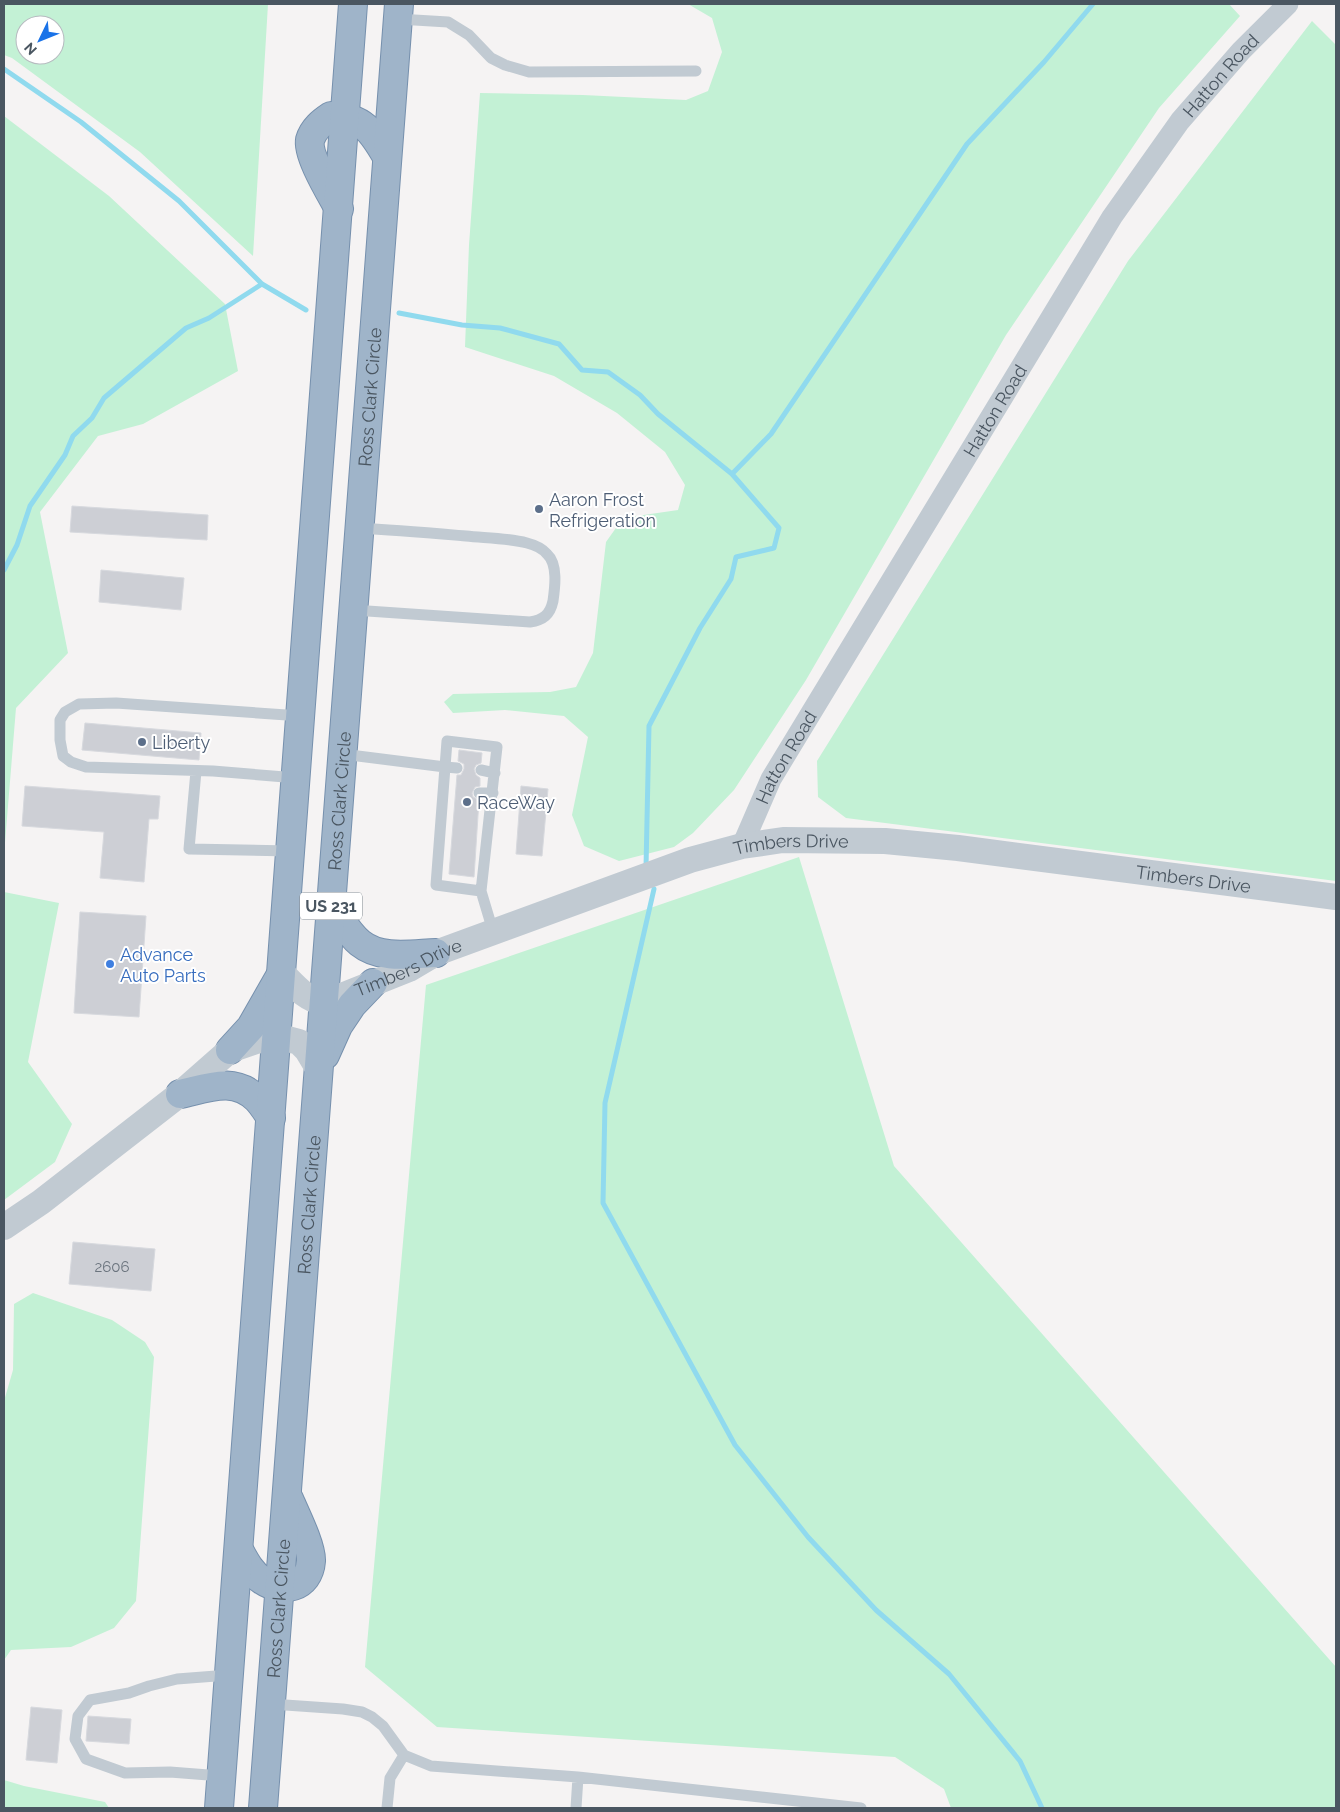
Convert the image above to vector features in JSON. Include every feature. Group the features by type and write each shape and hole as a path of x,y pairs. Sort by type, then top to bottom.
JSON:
{"highway":[{"name":"US 231","path":"219,1808 353,4"},
{"name":"Ross Clark Circle","path":"263,1808 398,11"},
{"path":"345,116 362,123 374,136 387,157"},
{"path":"331,906 352,935 361,944 376,952 392,955 436,953"},
{"path":"230,1050 251,1027 282,973"},
{"path":"319,1070 338,1026 352,1005 373,984"},
{"path":"180,1094 225,1084 242,1088 257,1099 271,1118"},
{"path":"239,1550 248,1566 262,1580 280,1588"},
{"path":"227,1702 271,1704"}],"street":[{"name":"Hatton Road","path":"742,846 771,779 1112,217 1180,121 1241,51 1288,4"},
{"name":"Timbers Drive","path":"324,1002 409,969 436,953 690,860 742,846 783,840 885,841 958,848 1336,897"},
{"path":"282,973 301,993 313,1001 324,1002"},
{"path":"4,1227 40,1202 180,1094 230,1050 277,1036 299,1042 307,1050 319,1070"}],"lane":[{"path":"398,11 448,22 468,35 491,58 505,65 530,72 696,71"},
{"path":"353,610 530,622 545,618 551,608 554,594 554,567 552,559 539,547 526,543 359,528"},
{"path":"296,778 196,771 86,767 71,762 63,756 60,740 60,720 65,712 79,704 116,703 301,716"},
{"path":"482,891 436,885 444,854 446,834 442,811 448,741 497,747 493,793 484,813 480,860 482,891 493,931"},
{"path":"342,754 457,768"},
{"path":"481,770 495,773"},
{"path":"196,771 189,849 291,851"},
{"path":"444,790 456,790"},
{"path":"479,793 493,793"},
{"path":"442,811 454,812"},
{"path":"221,1776 170,1772 126,1773 86,1759 76,1739 78,1716 90,1700 129,1693 177,1679 229,1675"},
{"path":"271,1704 362,1712 383,1726 404,1755 431,1766 578,1777 861,1808"},
{"path":"388,1808 390,1778 404,1755"},
{"path":"576,1808 578,1777"}],"green space":[{"path":"4,4 268,4 253,256 140,152 22,65 65,65 65,15 15,15 15,60 4,55"},
{"path":"688,4 1229,4 1240,16 1159,108 1006,335 806,680 734,790 693,833 674,847 619,861 584,846 572,815 588,737 564,716 505,710 453,713 444,702 453,694 550,692 576,687 593,653 606,542 623,518 678,510 685,485 665,452 617,413 554,376 465,347 469,245 480,93 686,100 708,91 722,52 712,18"},
{"path":"1312,21 1336,45 1336,881 846,818 818,797 817,761 1128,261"},
{"path":"4,116 109,196 225,304 238,371 143,424 98,436 40,512 68,653 16,708 4,855"},
{"path":"799,857 894,1166 1336,1667 1336,1808 951,1808 944,1789 895,1757 437,1727 365,1667 426,985"},
{"path":"4,892 59,903 28,1062 72,1124 55,1162 4,1200"},
{"path":"33,1293 112,1320 145,1342 154,1357 136,1601 114,1628 71,1647 11,1650 4,1660 4,1401 13,1370 14,1304"},
{"path":"4,1780 24,1786 105,1802 109,1808 4,1808"}],"building":[{"path":"72,506 208,515 207,540 70,532"},
{"path":"101,570 184,578 181,610 99,602"},
{"name":"Liberty","path":"85,723 201,733 199,760 82,750"},
{"name":"RaceWay","path":"459,750 482,753 481,763 476,765 474,769 476,775 480,778 480,786 475,787 472,793 473,797 479,800 474,877 449,874 457,775 461,775 464,769 464,764 458,761"},
{"path":"25,786 160,796 158,819 149,819 144,882 100,878 104,832 22,826"},
{"path":"521,786 548,789 542,856 516,854"},
{"name":"Advance Auto Parts","path":"80,912 146,916 139,1017 74,1013"},
{"path":"73,1242 155,1249 151,1291 69,1284"},
{"path":"31,1707 62,1710 57,1763 26,1760"},
{"path":"88,1716 131,1719 129,1744 86,1741"}],"waterway":[{"path":"732,474 771,434 967,144 1044,62 1093,4"},
{"path":"4,69 81,122 179,201 262,284 306,310"},
{"path":"4,570 17,545 30,506 65,455 73,436 92,418 104,398 186,328 209,318 262,284"},
{"path":"399,313 462,325 500,328 559,344 582,370 608,372 640,395 658,414 732,474 779,528 774,548 736,557 731,579 700,628 649,726 646,868"},
{"path":"654,889 605,1103 603,1203 735,1445 808,1537 876,1610 949,1674 1020,1761 1042,1808"}],"place":[{"name":"Aaron Frost Refrigeration","path":"539,509"},
{"name":"Liberty","path":"142,742"},
{"name":"RaceWay","path":"467,802"},
{"name":"Advance Auto Parts","path":"110,964"}]}
